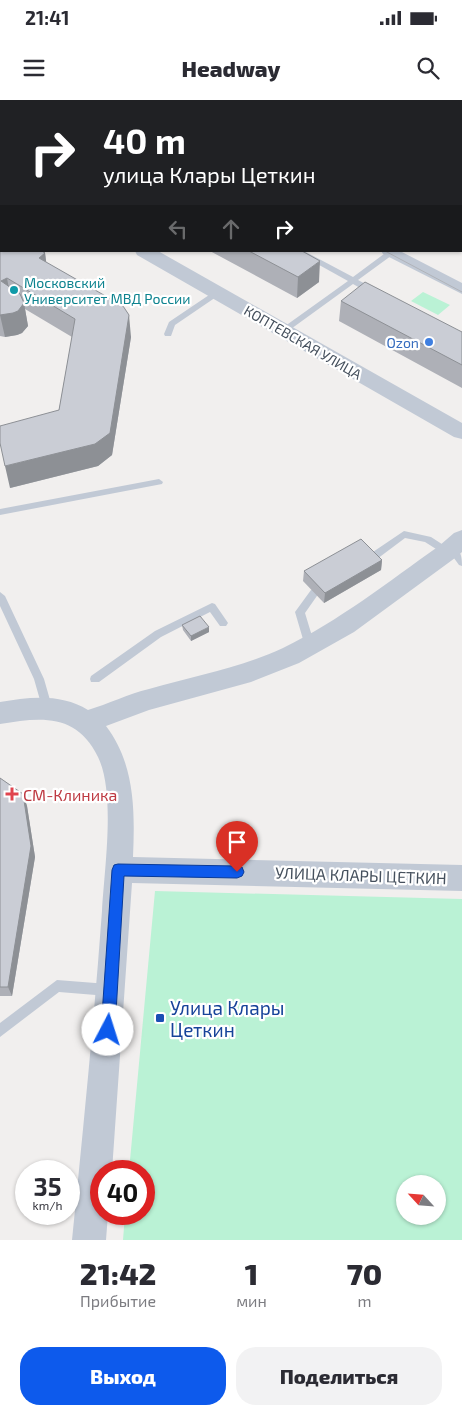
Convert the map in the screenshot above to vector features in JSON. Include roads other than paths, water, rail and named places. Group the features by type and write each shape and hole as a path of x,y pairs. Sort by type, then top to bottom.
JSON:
{"street":[{"name":"КОПТЕВСКАЯ УЛИЦА","path":"146,252 462,432"},
{"path":"389,252 462,289"},
{"path":"85,722 102,718 122,708 148,700 256,672 310,646 456,550"},
{"path":"0,713 31,707 47,707 65,711 85,722 97,734 109,751 118,780 120,815 111,990 89,1240"},
{"name":"УЛИЦА КЛАРЫ ЦЕТКИН","path":"118,870 462,878"}],"lane":[{"path":"300,252 378,294"},
{"path":"284,331 389,252"},
{"path":"168,334 172,324 218,293"},
{"path":"0,512 159,482"},
{"path":"370,559 404,534 428,539 456,550"},
{"path":"310,646 300,612 314,593"},
{"path":"0,596 39,679 47,707"},
{"path":"95,679 158,634 212,608 223,623"},
{"path":"0,1031 57,986 111,990"}],"tram line":[{"path":"387,252 462,292"}],"place":[{"name":"Московский Университет МВД России","path":"14,290"},
{"name":"Ozon","path":"429,342"},
{"name":"СМ-Клиника","path":"12,794"},
{"name":"Улица Клары Цеткин","path":"160,1018"}]}
